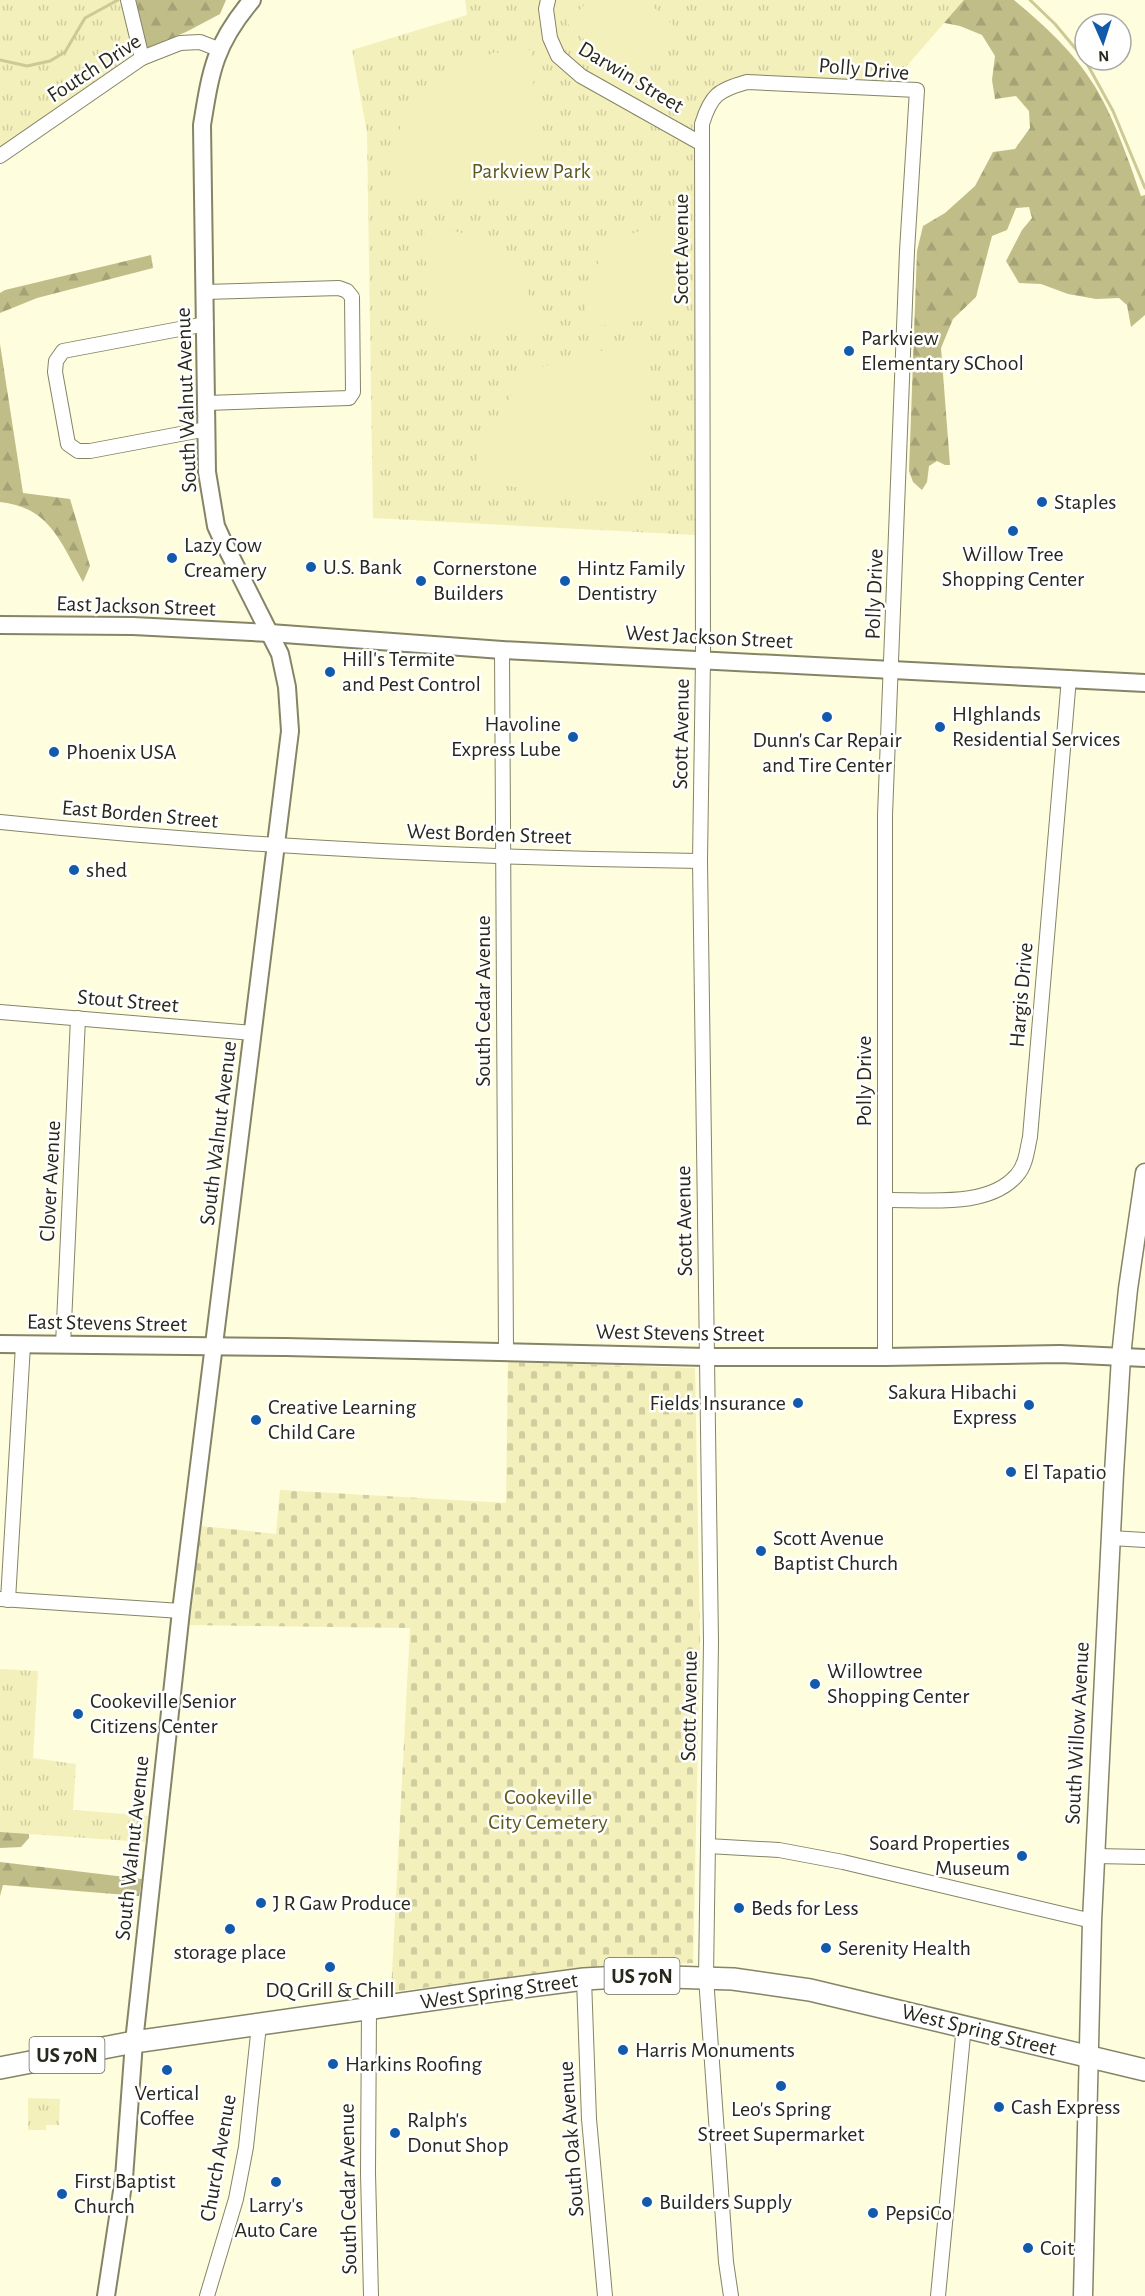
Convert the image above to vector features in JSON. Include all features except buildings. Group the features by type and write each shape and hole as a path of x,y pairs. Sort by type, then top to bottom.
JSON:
{"main road":[{"name":"South Willow Avenue","path":"1083,2296 1092,1921 1111,1538 1121,1357 1128,1289 1145,1173"},
{"name":"West Spring Street","path":"134,2042 584,1979 638,1976 706,1977 763,1982 810,1990 1145,2070"},
{"name":"US 70N","path":"0,2068 134,2042"}],"street":[{"path":"128,0 142,58"},
{"name":"South Walnut Avenue","path":"106,2296 124,2178 134,2042 181,1611 287,770 290,709 280,654 225,549 216,526 207,472 202,124 209,82 218,49 234,21 252,0"},
{"name":"Darwin Street","path":"548,0 546,9 550,38 558,56 581,76 702,144"},
{"name":"Foutch Drive","path":"0,156 142,58 180,43 200,42 218,49"},
{"name":"Polly Drive","path":"702,144 702,124 708,105 724,88 747,82 917,90 907,251 885,815 885,1358"},
{"name":"Scott Avenue","path":"702,144 703,659 700,861 711,1631 706,1977 730,2296"},
{"path":"205,292 339,288 348,291 352,297 353,392 349,398 207,403"},
{"path":"206,324 63,351 56,361 55,372 68,444 78,451 90,451 207,429"},
{"name":"East Jackson Street","path":"0,625 113,626 270,633"},
{"name":"West Jackson Street","path":"270,633 502,650 1145,683"},
{"name":"South Cedar Avenue","path":"502,650 506,1352"},
{"name":"Hargis Drive","path":"885,1200 970,1199 988,1195 1002,1190 1018,1174 1026,1158 1030,1137 1069,678"},
{"name":"East Borden Street","path":"0,822 277,847"},
{"name":"West Borden Street","path":"277,847 503,857 700,861"},
{"name":"Stout Street","path":"0,1012 253,1033"},
{"name":"Clover Avenue","path":"63,1345 78,1018"},
{"name":"East Stevens Street","path":"0,1344 214,1346"},
{"path":"23,1345 4,1600 181,1611"},
{"name":"West Stevens Street","path":"214,1346 706,1357 885,1358 1060,1354 1145,1358"},
{"path":"1111,1538 1145,1540"},
{"path":"708,1846 779,1850 843,1862 1092,1921"},
{"path":"1095,1856 1145,1857"},
{"name":"South Oak Avenue","path":"584,1979 587,2086 605,2296"},
{"name":"South Cedar Avenue","path":"369,2009 368,2173 371,2296"},
{"name":"Church Avenue","path":"207,2296 236,2199 246,2147 259,2025"},
{"path":"938,2296 964,2025"}],"green space":[{"path":"0,0 226,0 220,14 186,32 147,48 0,149"},
{"path":"0,0 129,0 142,58 0,158"},
{"name":"Parkview Park","path":"465,0 964,0 892,83 776,77 733,79 716,87 701,107 694,124 695,535 373,518 367,133 352,50 467,15"},
{"path":"589,0 646,0 679,31 629,83 567,23"},
{"path":"826,0 1014,0 1057,39 1073,57 1073,72 1085,72 1101,97 1126,153 1141,196 1145,195 1145,315 1131,327 1127,305 1119,298 1096,299 1068,294 1041,284 1019,283 1006,261 1022,230 1032,218 1029,207 1016,208 1007,230 992,236 976,297 953,319 941,348 950,465 937,461 929,466 927,482 922,490 913,482 909,471 917,251 923,226 945,213 975,186 993,152 1015,149 1030,128 1029,111 1016,96 995,99 992,80 995,56 982,35 960,26"},
{"path":"532,50 538,192 531,199 391,194 392,148 407,113 420,96 434,84 493,53"},
{"path":"659,226 677,226 679,287 683,293 683,313 675,320 649,320 586,327 588,290 600,260 624,238"},
{"path":"424,230 448,230 469,235 487,242 503,254 515,268 525,286 533,306 537,329 442,336 430,327"},
{"path":"151,255 153,268 37,298 0,313 0,293 5,290"},
{"path":"0,344 23,493 70,499 90,566 83,582 60,541 42,519 17,505 0,502"},
{"path":"649,349 644,486 635,499 618,504 467,479 519,381 528,373 597,351"},
{"name":"Cookeville City Cemetery","path":"508,1362 695,1368 700,1642 693,1963 570,1969 391,1992 410,1628 189,1625 201,1526 276,1534 280,1490 506,1503"},
{"path":"0,1669 38,1671 33,1758 76,1764 73,1810 149,1816 145,1842 0,1832"},
{"path":"0,1815 29,1817 29,1838 21,1847 0,1848"},
{"path":"0,1862 142,1879 139,1896 3,1885 0,1896"},
{"path":"28,2098 60,2099 59,2125 46,2125 46,2130 28,2130"}],"waterway":[{"path":"0,60 27,66 50,61 65,52 85,18 118,0"},
{"path":"1030,0 1073,46"},
{"path":"1092,72 1113,111 1145,188"}],"place":[{"name":"Parkview Elementary SChool","path":"849,351"},
{"name":"Staples","path":"1042,502"},
{"name":"Willow Tree Shopping Center","path":"1013,531"},
{"name":"Lazy Cow Creamery","path":"172,558"},
{"name":"U.S. Bank","path":"311,567"},
{"name":"Cornerstone Builders","path":"421,581"},
{"name":"Hintz Family Dentistry","path":"565,581"},
{"name":"Hill's Termite and Pest Control","path":"330,672"},
{"name":"Dunn's Car Repair and Tire Center","path":"827,717"},
{"name":"HIghlands Residential Services","path":"940,727"},
{"name":"Havoline Express Lube","path":"573,737"},
{"name":"Phoenix USA","path":"54,752"},
{"name":"shed","path":"74,870"},
{"name":"Fields Insurance","path":"798,1403"},
{"name":"Sakura Hibachi Express","path":"1029,1405"},
{"name":"Creative Learning Child Care","path":"256,1420"},
{"name":"El Tapatio","path":"1011,1472"},
{"name":"Scott Avenue Baptist Church","path":"761,1551"},
{"name":"Willowtree Shopping Center","path":"815,1684"},
{"name":"Cookeville Senior Citizens Center","path":"78,1714"},
{"name":"Soard Properties Museum","path":"1022,1856"},
{"name":"J R Gaw Produce","path":"261,1903"},
{"name":"Beds for Less","path":"739,1908"},
{"name":"storage place","path":"230,1929"},
{"name":"Serenity Health","path":"826,1948"},
{"name":"DQ Grill & Chill","path":"330,1967"},
{"name":"Harris Monuments","path":"623,2050"},
{"name":"Harkins Roofing","path":"333,2064"},
{"name":"Vertical Coffee","path":"167,2070"},
{"name":"Leo's Spring Street Supermarket","path":"781,2086"},
{"name":"Cash Express","path":"999,2107"},
{"name":"Ralph's Donut Shop","path":"395,2133"},
{"name":"Larry's Auto Care","path":"276,2182"},
{"name":"First Baptist Church","path":"62,2194"},
{"name":"Builders Supply","path":"647,2202"},
{"name":"PepsiCo","path":"873,2213"},
{"name":"Coit","path":"1028,2248"}]}
